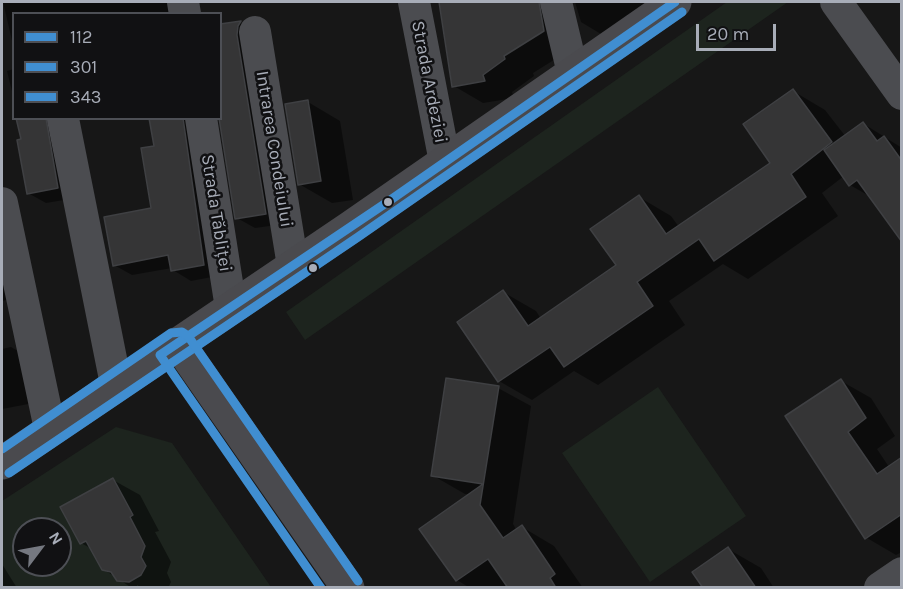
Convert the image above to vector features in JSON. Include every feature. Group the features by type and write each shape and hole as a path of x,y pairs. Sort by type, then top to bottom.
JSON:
{"main road":[{"path":"2,463 445,162 675,2"},
{"path":"169,349 321,588"},
{"path":"169,349 348,588"}],"street":[{"name":"Strada Ardeziei","path":"414,2 445,162"},
{"path":"556,2 573,73"},
{"path":"836,2 902,94"},
{"name":"Intrarea Condeiului","path":"255,32 293,266"},
{"path":"63,120 116,384"},
{"name":"Strada Tăbliței","path":"201,120 231,308"},
{"path":"2,203 50,429"},
{"path":"880,588 902,573"}],"shaded area":[{"path":"727,2 788,2 305,340 286,312"},
{"path":"658,387 746,516 650,582 562,453"},
{"path":"116,427 172,443 271,587 2,588 2,501"}],"building":[{"path":"439,2 539,2 544,31 504,56 505,59 483,75 485,81 452,87"},
{"path":"241,21 237,35 266,214 235,219 219,120 222,120 222,24"},
{"path":"793,89 832,142 791,174 806,197 714,261 699,239 637,282 653,306 564,367 550,347 498,382 457,322 503,290 528,326 616,265 590,229 639,195 666,234 770,163 743,124"},
{"path":"308,100 321,181 298,185 285,104"},
{"path":"16,120 46,120 58,188 27,194 17,140 21,139"},
{"path":"149,120 183,120 204,265 171,271 168,255 113,266 104,217 151,208 141,148 154,146"},
{"path":"863,122 877,141 884,136 902,161 902,242 857,180 849,186 824,150"},
{"path":"446,378 499,386 480,505 503,538 522,525 555,574 550,578 556,588 508,588 488,559 456,581 419,529 483,484 431,476"},
{"path":"841,379 866,418 848,432 877,474 902,457 902,514 865,539 785,416"},
{"path":"113,478 133,515 130,517 145,546 141,557 146,566 141,575 129,582 117,581 111,572 102,570 86,541 80,544 72,529 72,517 65,517 60,507"},
{"path":"728,547 756,588 703,588 692,572"}],"transit line":[{"name":"112","path":"321,588 160,355 389,201 675,2"},
{"name":"301","path":"9,473 358,237 682,12"},
{"name":"343","path":"2,449 171,333 182,332 188,336 358,581"}]}
